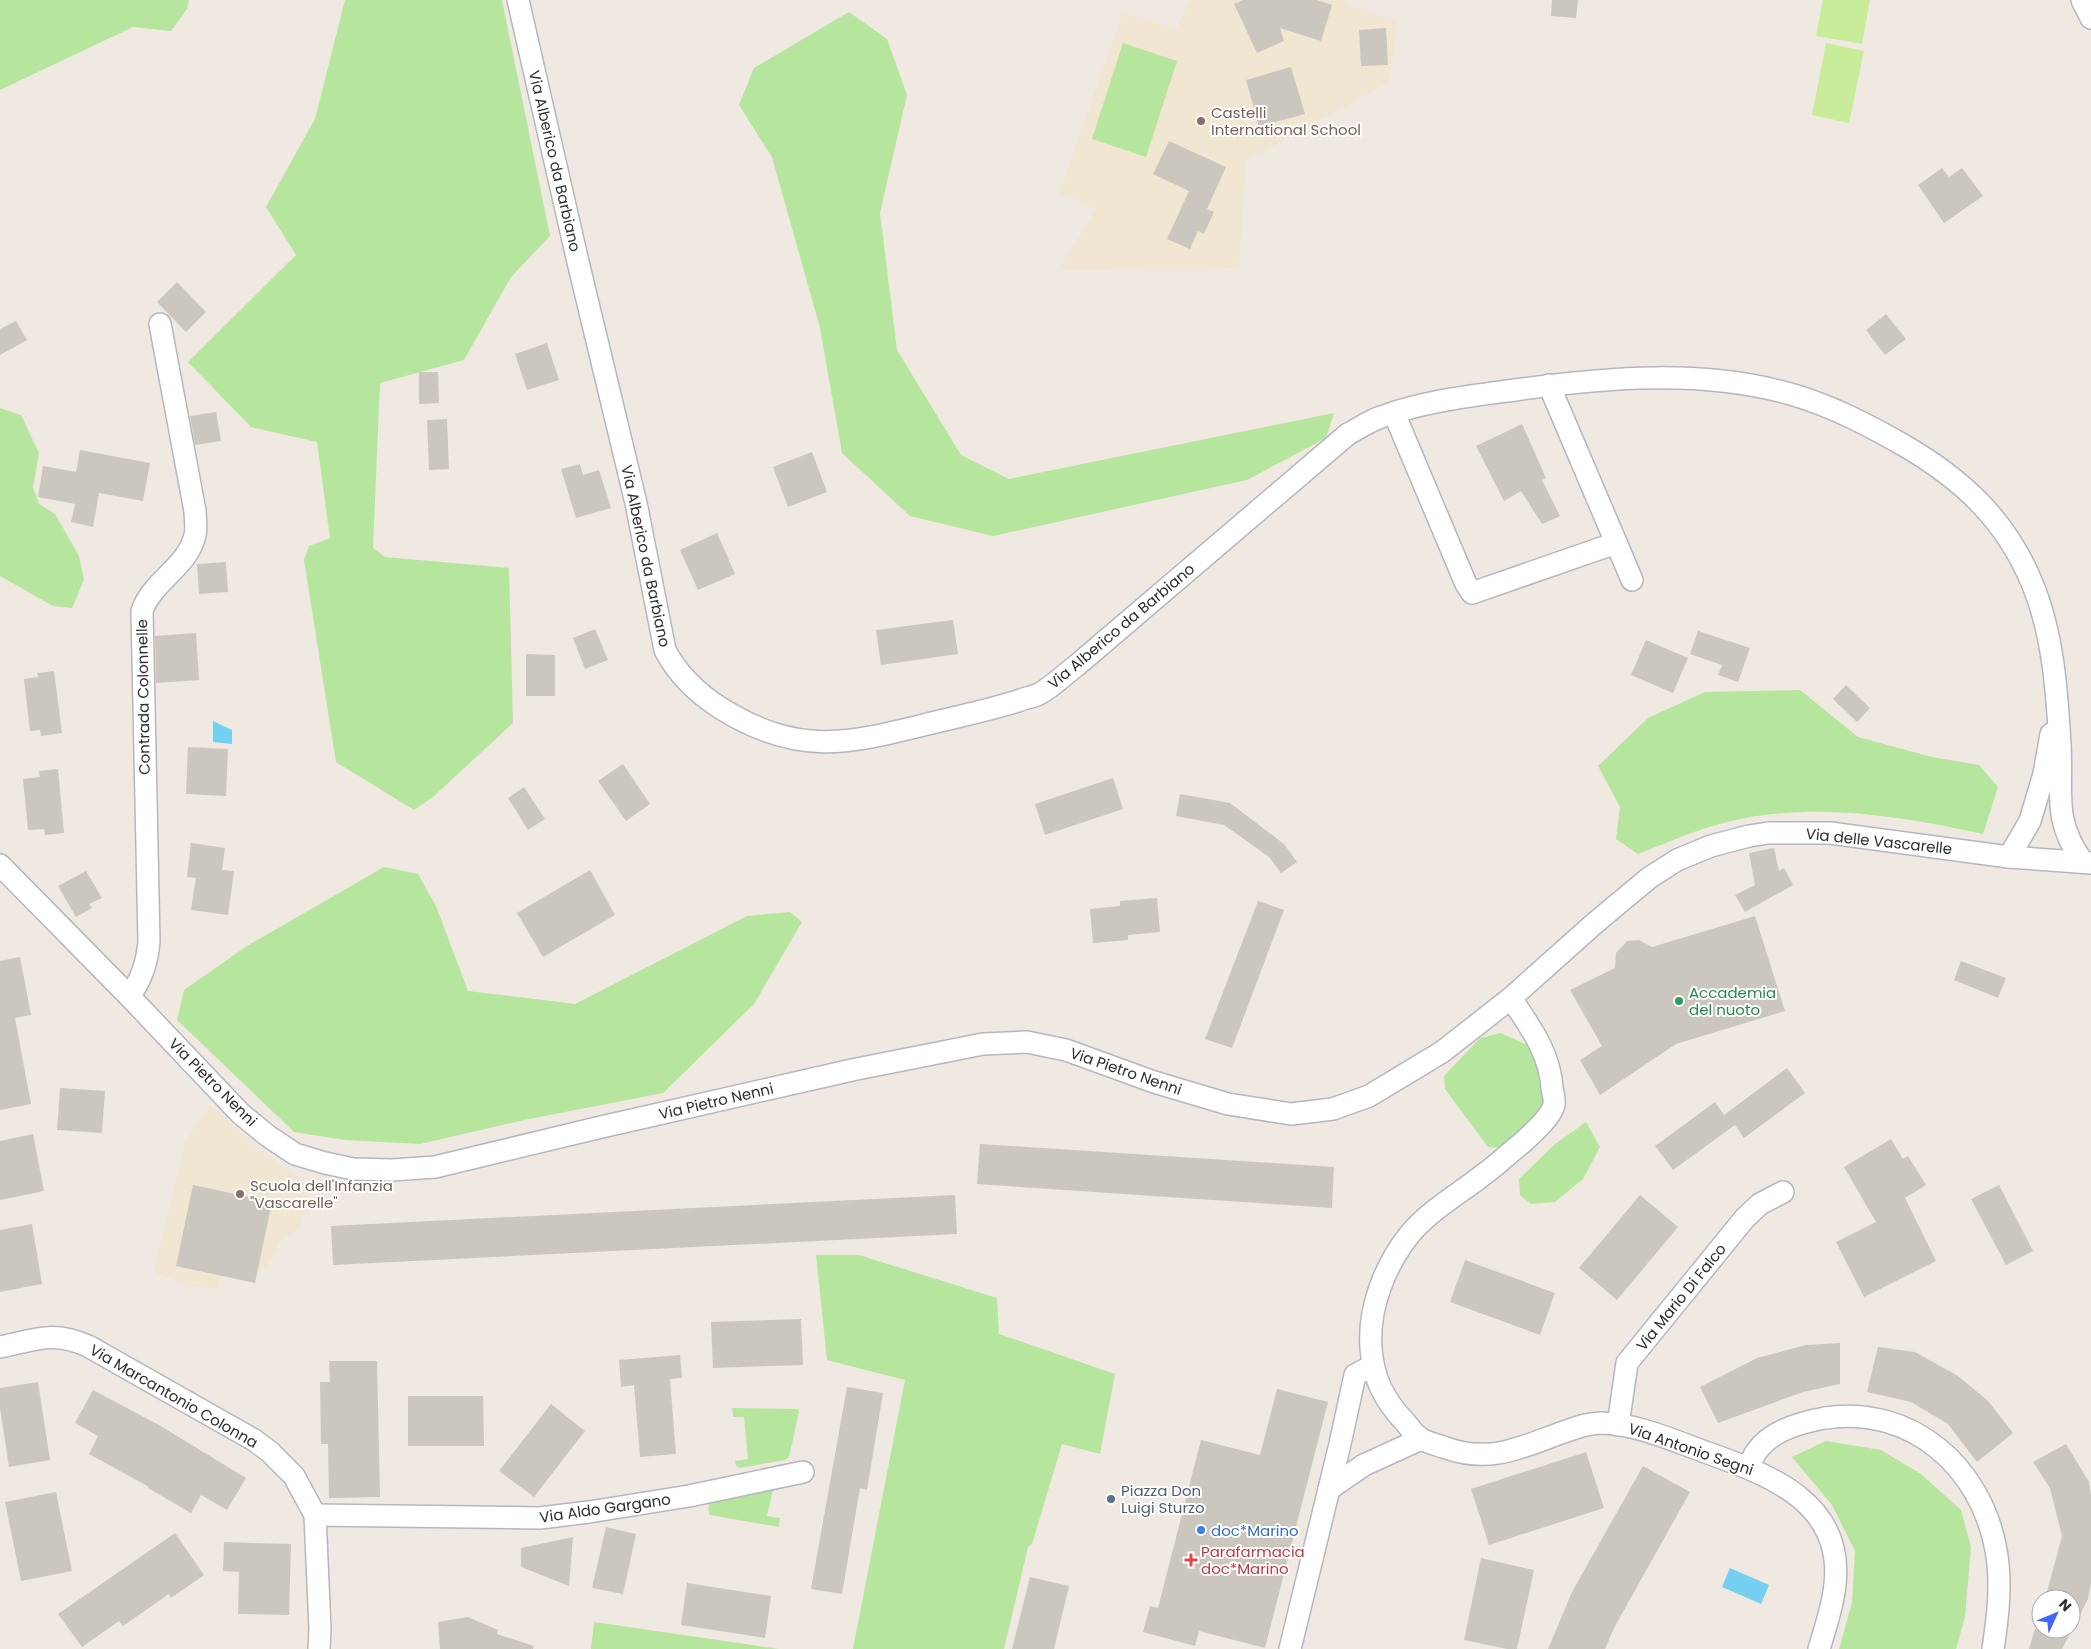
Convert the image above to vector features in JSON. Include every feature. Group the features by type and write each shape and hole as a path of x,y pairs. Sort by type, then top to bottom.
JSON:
{"street":[{"name":"Via Alberico da Barbiano","path":"518,0 636,503 665,650 672,664 684,678 717,705 753,726 794,740 812,742 868,739 1004,705 1039,694 1076,666 1348,434 1378,418 1428,402 1550,385 1672,377 1748,385 1797,396 1835,410 1879,431 1951,476 1973,494 1998,523 2017,553 2040,605 2048,639 2057,699 2061,761 2061,814 2068,840 2086,862"},
{"path":"2082,0 2091,18"},
{"name":"Contrada Colonnelle","path":"130,996 145,968 149,942 142,611 145,600 152,591 186,555 195,534 195,511 160,324"},
{"path":"1550,385 1632,580"},
{"path":"1394,413 1466,584 1472,593 1616,543"},
{"name":"Via Alberico da Barbiano","path":"2009,856 2030,821 2038,800 2057,699"},
{"name":"Via delle Vascarelle","path":"1511,998 1650,878 1677,860 1729,840 1768,833 1830,833 2009,856 2086,862"},
{"name":"Via Pietro Nenni","path":"0,865 130,996 241,1114 268,1136 295,1154 353,1169 435,1168 597,1128 842,1072 984,1044 1027,1042 1066,1050 1154,1082 1228,1104 1291,1114 1333,1109 1369,1096 1442,1052 1511,998"},
{"name":"Via Antonio Segni","path":"1511,998 1537,1038 1551,1070 1554,1106 1543,1123 1526,1139 1484,1174 1444,1203 1410,1234 1384,1275 1374,1310 1372,1330 1372,1366 1380,1389 1393,1410 1421,1439 1464,1454 1499,1454 1584,1425 1601,1423 1644,1430 1748,1467 1787,1487 1802,1499 1821,1521 1830,1540 1836,1563 1830,1614 1819,1649"},
{"name":"Via Mario Di Falco","path":"1618,1425 1628,1363 1745,1218 1760,1204 1783,1192"},
{"name":"Via Marcantonio Colonna","path":"0,1347 52,1336 71,1338 88,1346 254,1440 270,1452 294,1476 315,1515"},
{"path":"1290,1649 1356,1374 1372,1366"},
{"path":"1748,1467 1758,1449 1778,1434 1800,1424 1828,1418 1864,1419 1891,1423 1923,1436 1935,1444 1954,1463 1972,1488 1993,1537 1999,1578 1998,1608 1993,1649"},
{"path":"1329,1489 1371,1461 1421,1439"},
{"path":"1340,1444 1349,1458 1362,1462 1371,1461"},
{"name":"Via Aldo Gargano","path":"315,1515 540,1518 689,1496 803,1472"},
{"path":"315,1515 320,1630 319,1649"}],"shaded area":[{"name":"Castelli International School","path":"1190,0 1342,0 1354,7 1397,21 1390,82 1246,161 1239,268 1058,270 1097,208 1059,193 1123,12 1176,30"},
{"name":"Scuola dell'Infanzia \"Vascarelle\"","path":"210,1105 253,1144 299,1178 306,1188 308,1201 299,1229 280,1241 268,1266 257,1273 221,1276 218,1288 192,1287 154,1272 185,1142"}],"green space":[{"path":"0,0 189,0 187,9 171,31 133,27 0,90"},
{"path":"345,0 502,0 550,236 511,277 464,360 380,383 373,548 385,557 509,568 513,723 433,797 414,810 336,762 304,560 309,546 330,538 317,442 251,427 188,362 296,255 266,207 315,119"},
{"path":"1823,0 1870,0 1862,44 1816,36"},
{"path":"849,12 887,39 907,95 880,213 897,350 961,455 1009,479 1334,413 1326,438 1247,480 993,536 910,516 842,453 820,328 772,157 739,105 754,68"},
{"path":"1123,43 1177,61 1146,157 1092,139"},
{"path":"1826,43 1864,51 1849,123 1812,115"},
{"path":"0,408 21,415 39,453 33,487 39,504 55,514 79,556 84,580 72,608 53,606 0,576"},
{"path":"1800,690 1858,737 1932,757 1979,765 1998,787 1983,834 1952,827 1855,813 1790,812 1758,816 1716,825 1638,854 1616,839 1620,807 1598,766 1648,718 1705,692"},
{"path":"384,867 418,874 436,906 468,991 575,1004 747,916 790,912 802,922 754,1004 663,1093 524,1120 420,1144 345,1140 294,1132 177,1020 184,990 247,946"},
{"path":"1501,1033 1529,1046 1546,1093 1542,1110 1503,1148 1488,1147 1445,1089 1444,1076 1480,1038"},
{"path":"1586,1122 1600,1147 1583,1179 1555,1202 1531,1204 1520,1195 1519,1179 1555,1144"},
{"path":"816,1255 859,1255 997,1298 999,1334 1115,1374 1100,1454 1062,1444 1032,1544 1028,1547 1004,1649 853,1649 905,1380 827,1360"},
{"path":"732,1408 798,1409 799,1412 789,1457 785,1460 739,1468 736,1466 735,1461 748,1459 744,1417 733,1417"},
{"path":"1826,1441 1881,1450 1921,1474 1961,1510 1971,1547 1965,1617 1956,1649 1839,1649 1852,1603 1855,1551 1832,1505 1792,1457"},
{"path":"773,1490 767,1516 780,1518 779,1527 710,1515 708,1509 709,1503 712,1501"},
{"path":"594,1622 779,1649 591,1649"}],"water":[{"path":"213,721 232,730 232,744 213,742"},
{"path":"1730,1568 1769,1585 1761,1604 1722,1587"}],"building":[{"path":"1243,0 1317,0 1332,5 1321,41 1280,28 1284,41 1257,53 1234,4"},
{"path":"1552,0 1578,0 1576,18 1551,16"},
{"path":"1386,28 1388,65 1361,66 1359,30"},
{"name":"Castelli International School","path":"1291,67 1305,114 1259,126 1246,80"},
{"path":"1169,141 1226,167 1207,209 1214,212 1204,234 1198,231 1190,249 1167,239 1189,191 1153,174"},
{"path":"1942,168 1949,177 1962,168 1983,196 1944,223 1918,185"},
{"path":"177,282 206,312 186,332 157,302"},
{"path":"1886,314 1906,339 1885,355 1866,330"},
{"path":"16,321 27,340 0,355 0,329"},
{"path":"547,343 559,380 527,390 515,354"},
{"path":"419,372 438,372 439,403 419,404"},
{"path":"216,412 221,441 195,445 190,416"},
{"path":"447,419 449,469 429,470 427,420"},
{"path":"1522,424 1546,478 1542,480 1560,516 1542,524 1521,491 1504,501 1476,446"},
{"path":"80,450 150,463 143,501 99,493 93,527 71,522 75,504 38,497 43,466 76,472"},
{"path":"812,452 827,492 788,507 773,467"},
{"path":"580,464 583,475 599,470 611,508 576,518 561,469"},
{"path":"717,533 735,574 698,590 680,550"},
{"path":"226,562 228,592 199,594 197,564"},
{"path":"953,620 958,654 881,665 876,630"},
{"path":"595,629 608,660 585,669 573,638"},
{"path":"1698,631 1750,648 1738,682 1718,675 1722,665 1690,654"},
{"path":"196,633 199,680 156,683 155,636"},
{"path":"1646,640 1688,658 1673,693 1631,675"},
{"path":"526,654 555,655 555,696 526,696"},
{"path":"54,671 62,733 41,736 40,730 30,731 24,679 38,677 37,673"},
{"path":"1846,685 1870,708 1857,722 1833,699"},
{"path":"188,747 228,749 226,796 186,794"},
{"path":"623,764 650,804 626,821 598,781"},
{"path":"58,769 64,833 45,835 44,829 28,830 23,779 40,777 39,771"},
{"path":"1113,778 1123,809 1045,835 1035,804"},
{"path":"524,787 545,819 528,830 508,798"},
{"path":"1180,794 1230,803 1284,844 1297,862 1281,873 1269,857 1224,825 1176,816"},
{"path":"191,843 225,848 222,870 234,871 228,915 191,910 196,878 187,877"},
{"path":"1774,848 1779,871 1784,868 1793,885 1745,912 1735,895 1755,885 1749,853"},
{"path":"590,870 615,915 543,957 517,913"},
{"path":"86,871 102,898 89,904 92,908 76,917 58,886"},
{"path":"1157,898 1160,932 1128,935 1128,940 1093,943 1090,909 1120,906 1120,901"},
{"path":"1258,901 1284,910 1232,1048 1205,1039"},
{"name":"Accademia del nuoto","path":"1755,916 1785,1011 1676,1044 1600,1095 1580,1060 1602,1046 1570,990 1615,968 1616,953 1627,941 1639,940 1652,947"},
{"path":"20,957 31,1015 15,1018 31,1104 0,1110 0,961"},
{"path":"1961,961 2006,978 1998,998 1954,980"},
{"path":"1787,1068 1805,1093 1744,1138 1735,1125 1673,1170 1655,1146 1715,1102 1724,1115"},
{"path":"60,1088 105,1091 102,1133 57,1130"},
{"path":"33,1134 44,1191 0,1200 0,1141"},
{"path":"1891,1139 1903,1159 1908,1156 1926,1185 1905,1198 1936,1261 1864,1297 1836,1242 1876,1222 1844,1167"},
{"path":"980,1144 1334,1167 1332,1208 977,1184"},
{"path":"193,1185 272,1202 255,1283 176,1266"},
{"path":"1999,1185 2033,1251 2006,1265 1971,1199"},
{"path":"955,1195 957,1234 333,1265 331,1226"},
{"path":"1640,1195 1678,1227 1617,1300 1579,1268"},
{"path":"32,1224 42,1284 0,1292 0,1230"},
{"path":"1465,1260 1555,1293 1540,1335 1450,1302"},
{"path":"801,1319 803,1365 713,1368 711,1322"},
{"path":"1840,1343 1840,1384 1803,1392 1718,1423 1700,1387 1757,1358 1806,1345"},
{"path":"1878,1347 1915,1352 1958,1376 1988,1401 2013,1433 1977,1462 1948,1424 1911,1402 1867,1392"},
{"path":"680,1355 682,1378 670,1379 676,1454 640,1457 634,1385 621,1387 619,1360"},
{"path":"329,1361 377,1361 380,1497 329,1498 328,1444 321,1444 320,1382 330,1382"},
{"path":"38,1382 50,1460 9,1467 0,1408 0,1388"},
{"path":"847,1387 883,1393 867,1490 860,1488 842,1594 811,1589"},
{"path":"1277,1389 1328,1402 1265,1648 1199,1631 1195,1646 1143,1632 1150,1606 1158,1608 1201,1440 1260,1455"},
{"path":"93,1390 159,1425 246,1478 227,1510 201,1495 191,1513 89,1454 98,1436 75,1423"},
{"path":"408,1396 483,1396 484,1446 408,1446"},
{"path":"551,1404 585,1431 534,1497 499,1471"},
{"path":"2066,1444 2089,1482 2091,1496 2091,1583 2088,1599 2081,1612 2081,1589 2048,1589 2062,1536 2050,1488 2033,1462"},
{"path":"1586,1452 1604,1508 1489,1545 1471,1489"},
{"path":"1643,1466 1690,1492 1614,1628 1605,1649 1548,1649 1572,1592"},
{"path":"56,1492 72,1571 21,1581 5,1502"},
{"path":"606,1527 636,1534 623,1594 592,1588"},
{"path":"175,1533 204,1575 171,1598 169,1594 123,1626 119,1621 82,1647 58,1614"},
{"path":"573,1537 569,1586 521,1567 521,1548"},
{"path":"224,1542 291,1544 289,1615 238,1614 239,1572 223,1571"},
{"path":"1481,1558 1534,1570 1517,1649 1507,1649 1464,1640"},
{"path":"1030,1577 1069,1586 1054,1649 1012,1649"},
{"path":"687,1583 771,1596 765,1638 681,1625"},
{"path":"468,1617 498,1630 497,1634 534,1646 533,1649 440,1649 438,1622"},
{"path":"2032,1639 2067,1639 2062,1649 2029,1649"}],"place":[{"name":"Castelli International School","path":"1201,121"},
{"name":"Accademia del nuoto","path":"1679,1001"},
{"name":"Scuola dell'Infanzia \"Vascarelle\"","path":"240,1194"},
{"name":"Piazza Don Luigi Sturzo","path":"1111,1499"},
{"name":"doc*Marino","path":"1201,1530"},
{"name":"Parafarmacia doc*Marino","path":"1191,1560"}]}
